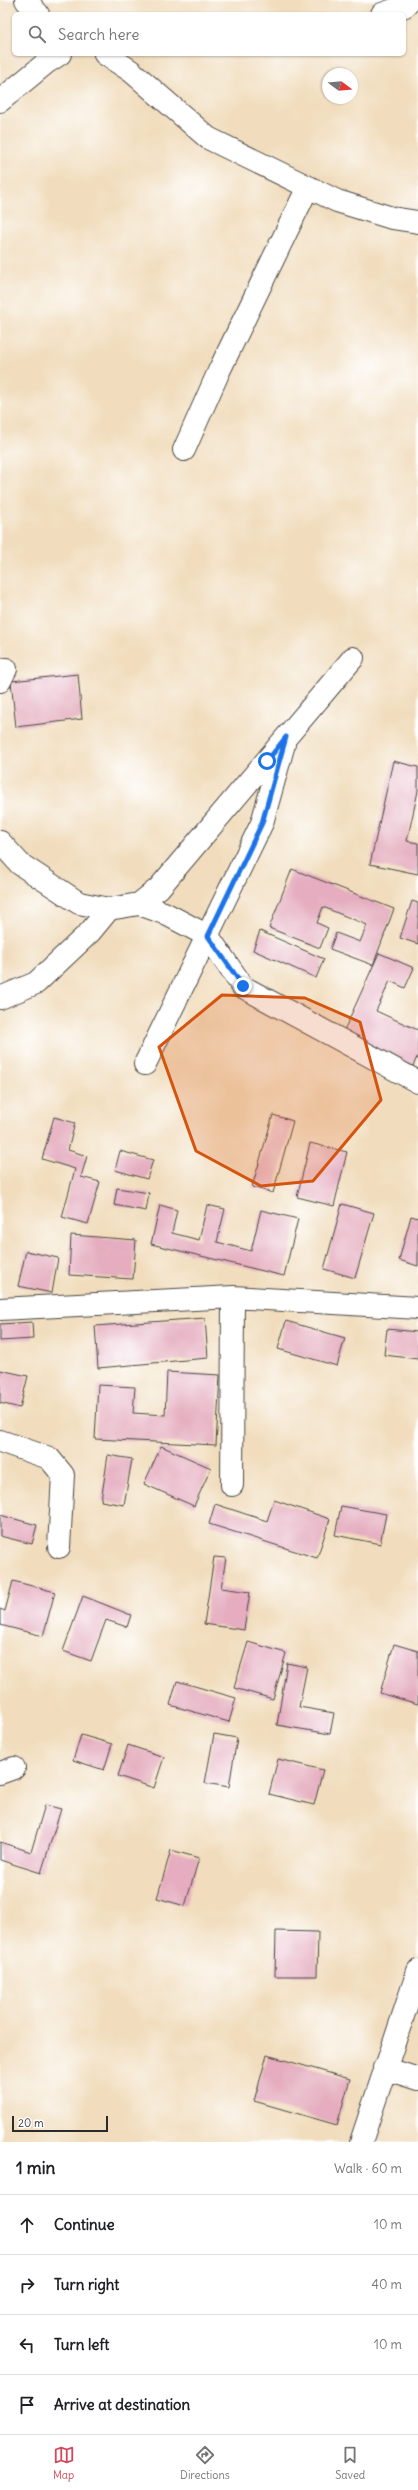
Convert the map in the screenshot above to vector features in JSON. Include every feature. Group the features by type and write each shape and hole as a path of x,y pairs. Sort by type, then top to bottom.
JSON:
{"street":[{"path":"26,0 36,12"},
{"path":"388,12 405,6 411,0"},
{"path":"0,101 46,63 57,56"},
{"path":"108,56 131,70 208,138 337,201 392,218 418,222"},
{"path":"184,450 219,371 308,187"},
{"path":"0,842 20,864 79,903 109,909 139,904 159,888 354,658"},
{"path":"145,1064 262,823 286,737"},
{"path":"139,904 164,913 208,936 243,986 418,1082"},
{"path":"0,998 36,983 90,932 109,909"},
{"path":"0,1309 233,1297 418,1308"},
{"path":"232,1485 233,1297"},
{"path":"0,1441 49,1458 63,1474 60,1547"},
{"path":"361,2142 384,2068 418,1971"},
{"path":"384,2068 418,2080"}],"highlighted area":[{"path":"222,995 305,998 360,1022 381,1100 313,1181 261,1186 196,1151 159,1047"}],"building":[{"path":"78,674 82,719 16,727 11,681"},
{"path":"393,761 418,767 418,791 407,841 418,843 418,874 370,864"},
{"path":"292,869 394,909 373,965 330,949 336,933 360,942 367,925 323,907 317,923 328,928 320,948 269,928"},
{"path":"412,901 418,903 418,944 400,938"},
{"path":"260,931 324,959 316,978 253,950"},
{"path":"379,953 414,968 405,988 390,981 376,1011 418,1030 418,1055 413,1066 342,1035"},
{"path":"273,1115 293,1121 273,1193 252,1187"},
{"path":"54,1117 75,1123 68,1150 87,1156 81,1177 100,1182 88,1224 62,1217 75,1169 42,1159"},
{"path":"310,1143 347,1152 334,1206 297,1197"},
{"path":"120,1151 153,1160 147,1179 115,1170"},
{"path":"117,1188 149,1193 146,1211 114,1205"},
{"path":"342,1204 374,1213 355,1278 324,1269"},
{"path":"160,1205 177,1210 172,1233 199,1240 207,1205 225,1209 217,1242 251,1251 261,1210 298,1219 284,1276 151,1244"},
{"path":"411,1216 418,1218 418,1266 399,1260"},
{"path":"71,1235 136,1240 133,1279 69,1275"},
{"path":"26,1251 58,1258 52,1293 18,1286"},
{"path":"205,1318 208,1358 98,1368 95,1326"},
{"path":"286,1321 345,1338 337,1366 278,1349"},
{"path":"32,1322 33,1339 0,1341 0,1324"},
{"path":"387,1329 418,1332 418,1359 384,1355"},
{"path":"0,1370 28,1376 20,1408 0,1403"},
{"path":"167,1372 220,1375 216,1445 95,1439 98,1385 135,1387 133,1413 165,1415"},
{"path":"161,1446 211,1468 194,1506 144,1484"},
{"path":"108,1455 132,1459 124,1505 101,1501"},
{"path":"274,1500 330,1519 317,1558 209,1524 215,1504 267,1521"},
{"path":"341,1506 386,1514 380,1544 335,1535"},
{"path":"0,1515 37,1525 32,1544 0,1536"},
{"path":"214,1557 226,1558 221,1588 250,1592 244,1630 204,1624"},
{"path":"13,1581 55,1592 43,1636 0,1625 0,1609 5,1611"},
{"path":"83,1596 131,1615 127,1627 106,1620 91,1661 63,1651"},
{"path":"248,1642 286,1653 273,1699 234,1688"},
{"path":"394,1644 418,1651 418,1704 380,1693"},
{"path":"287,1663 307,1667 299,1707 334,1713 330,1734 277,1725"},
{"path":"177,1681 236,1698 229,1722 170,1705"},
{"path":"214,1734 237,1738 229,1787 205,1783"},
{"path":"81,1735 112,1744 104,1770 73,1760"},
{"path":"128,1745 164,1757 154,1788 118,1776"},
{"path":"278,1759 323,1770 314,1805 269,1794"},
{"path":"45,1805 61,1809 41,1873 0,1860 0,1842 31,1852"},
{"path":"171,1850 199,1858 185,1906 157,1898"},
{"path":"276,1931 318,1932 317,1976 275,1976"},
{"path":"267,2055 350,2079 337,2125 254,2101"}],"route":[{"path":"243,986 208,936 262,823 286,737 267,761"}]}
